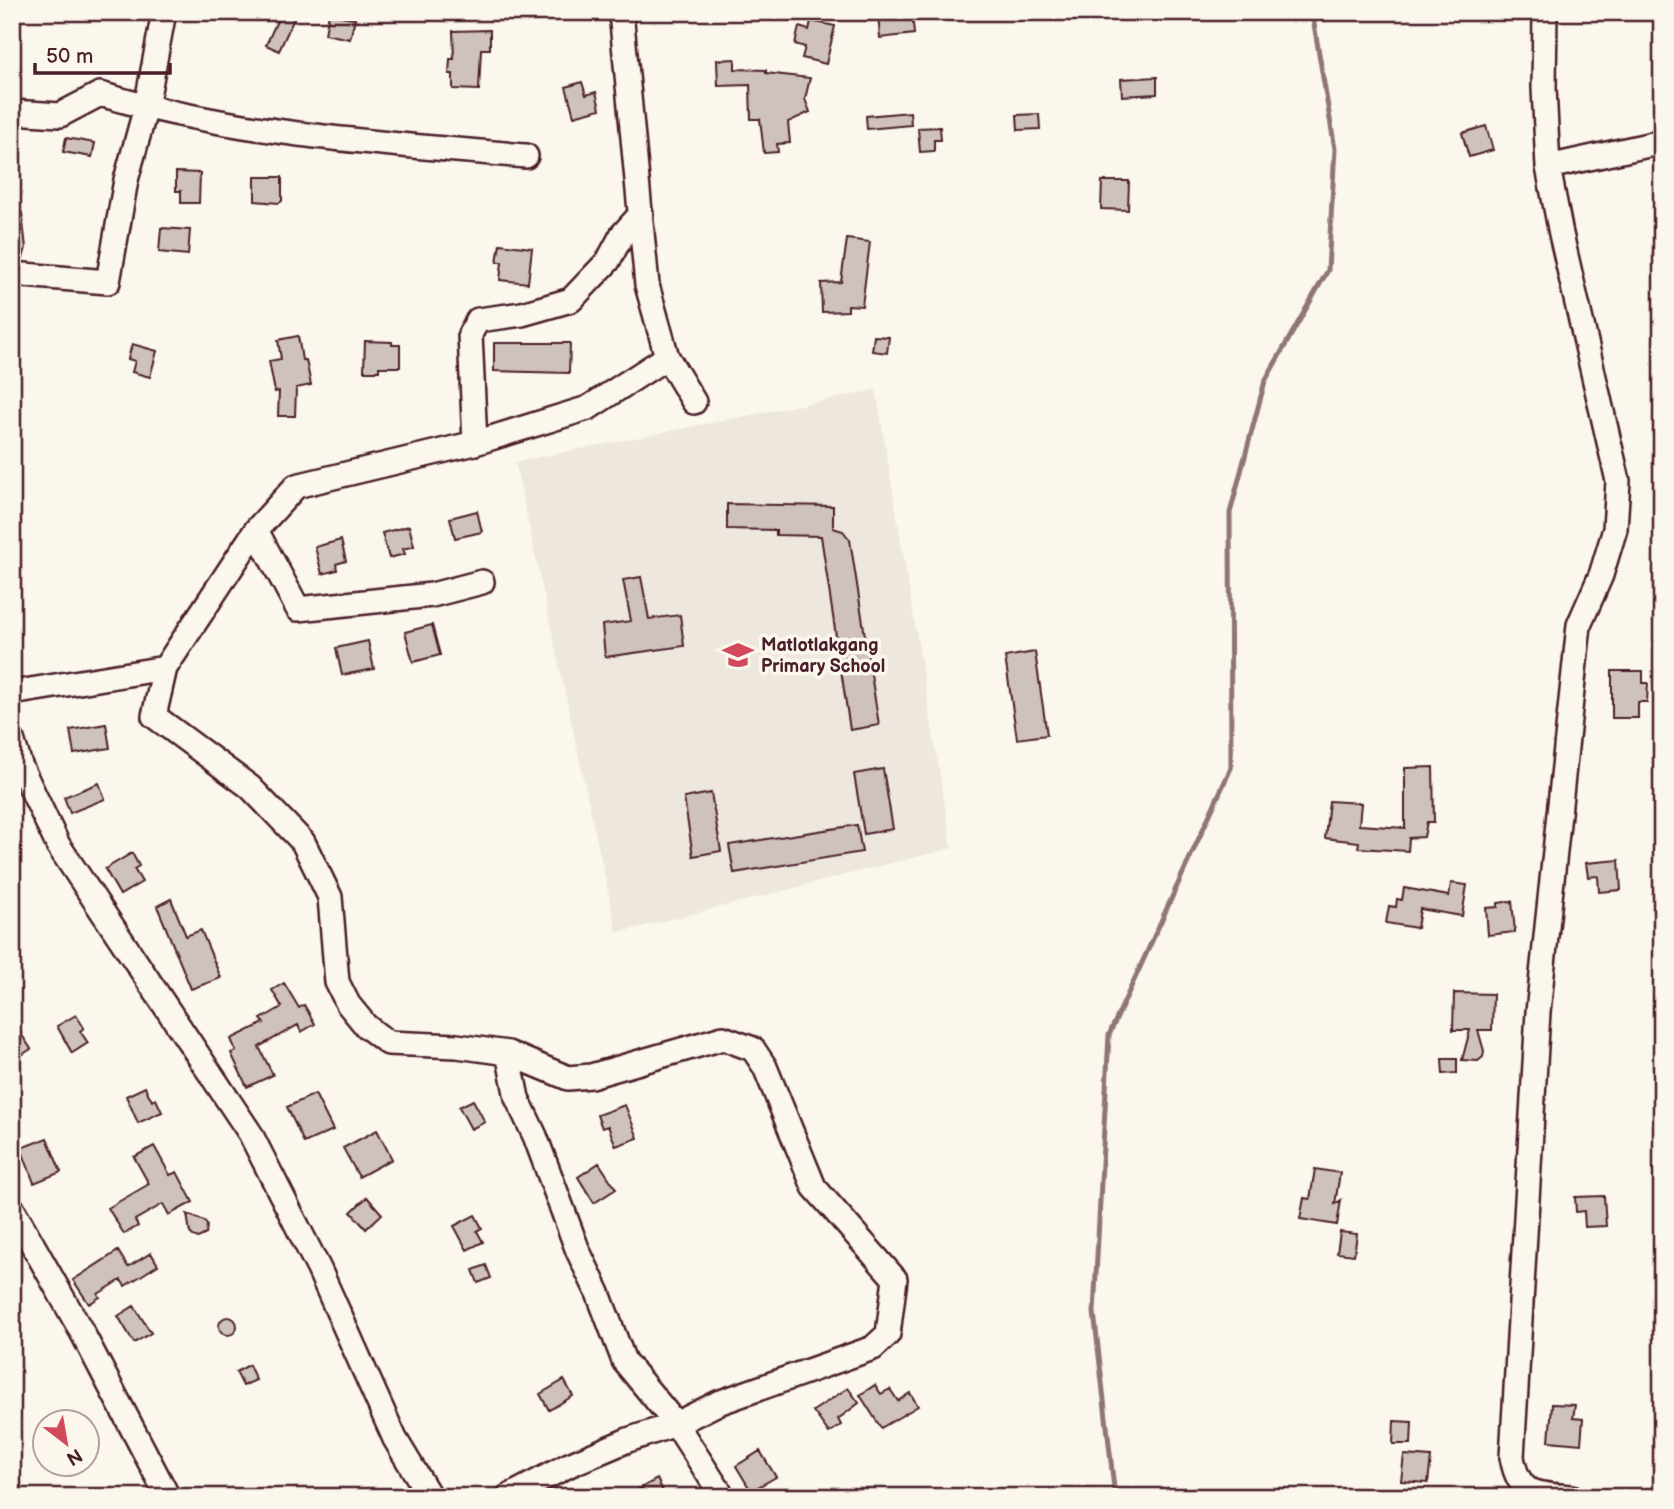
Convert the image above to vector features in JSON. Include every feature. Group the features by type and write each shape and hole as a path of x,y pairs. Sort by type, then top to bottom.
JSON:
{"street":[{"path":"12,274 108,282 126,180 146,107 164,12"},
{"path":"621,12 647,285 667,358 694,402"},
{"path":"1545,12 1544,88 1548,167 1618,481 1615,529 1601,575 1579,625 1538,1012 1512,1457 1516,1478 1527,1489 1541,1494 1572,1497"},
{"path":"12,112 60,115 100,94 146,107 266,129 526,156"},
{"path":"1548,167 1662,142"},
{"path":"475,443 470,334 478,320 522,314 571,300 608,261 622,234 641,214"},
{"path":"508,1497 569,1465 628,1440 676,1424 719,1403 873,1348 888,1334 895,1279 814,1186 765,1067 752,1049 723,1038 591,1076 568,1078 508,1053 457,1046 387,1043 366,1026 348,1004 337,982 330,897 303,842 250,788 154,716 165,668 256,530 296,486 475,443 588,408 667,358"},
{"path":"256,530 298,609 432,595 482,582"},
{"path":"12,693 165,668"},
{"path":"12,739 20,765 58,845 250,1133 319,1269 395,1439 430,1497"},
{"path":"508,1053 517,1098 535,1136 578,1251 598,1293 624,1361 676,1424 723,1497"},
{"path":"12,1208 83,1334 168,1497"}],"shaded area":[{"name":"Matlotlakgang Primary School","path":"876,390 952,848 617,933 515,462"}],"building":[{"path":"281,12 297,12 279,51 266,45"},
{"path":"912,12 914,34 880,38 878,13"},
{"path":"329,13 355,19 350,39 325,34"},
{"path":"811,21 835,26 826,64 802,58 805,47 795,44 799,27 809,30"},
{"path":"490,30 490,49 481,49 479,90 453,89 453,74 449,74 450,59 454,59 453,31"},
{"path":"735,59 735,69 766,70 766,73 810,78 805,99 810,112 788,122 790,143 777,144 778,152 764,153 760,119 751,119 750,85 718,86 717,60"},
{"path":"1157,77 1157,94 1122,96 1121,79"},
{"path":"582,82 586,95 596,92 600,109 574,116 566,87"},
{"path":"910,112 911,125 867,129 866,116"},
{"path":"1039,114 1040,129 1018,130 1017,115"},
{"path":"1486,126 1493,150 1469,157 1462,133"},
{"path":"940,127 941,140 934,140 934,151 920,152 918,128"},
{"path":"66,138 95,143 92,157 63,152"},
{"path":"176,172 200,173 199,203 181,203 181,191 176,191"},
{"path":"255,177 282,177 282,201 255,201"},
{"path":"1102,181 1129,181 1128,210 1101,209"},
{"path":"22,213 26,248 22,261 12,260 12,214"},
{"path":"161,228 190,230 188,255 159,252"},
{"path":"847,239 870,242 862,306 848,305 848,311 822,312 821,283 841,282"},
{"path":"500,244 532,248 528,283 500,280 502,262 497,262"},
{"path":"298,336 302,360 306,360 311,385 296,388 295,416 278,416 279,391 275,392 269,361 281,359 278,340"},
{"path":"874,336 889,337 887,353 872,351"},
{"path":"365,341 400,345 400,367 379,367 379,371 364,371"},
{"path":"494,343 570,343 569,373 494,371"},
{"path":"132,344 157,351 150,377 132,372 135,361 128,359"},
{"path":"727,504 833,506 833,528 843,531 850,540 879,725 850,730 821,536 776,535 776,530 727,529"},
{"path":"477,511 482,532 455,538 450,518"},
{"path":"409,526 414,546 403,549 405,554 389,558 382,533"},
{"path":"341,540 346,561 336,564 337,570 322,574 315,547"},
{"path":"641,577 649,619 680,615 684,646 605,657 602,625 631,621 623,580"},
{"path":"432,625 440,655 413,662 405,632"},
{"path":"368,641 374,669 342,675 336,648"},
{"path":"1035,652 1047,735 1017,739 1005,657"},
{"path":"1612,671 1643,671 1643,683 1648,683 1647,702 1638,702 1638,718 1612,718"},
{"path":"106,724 110,748 74,754 70,730"},
{"path":"1433,767 1434,822 1427,822 1424,837 1409,838 1408,851 1358,848 1359,842 1325,838 1329,801 1361,803 1359,825 1405,828 1405,768"},
{"path":"883,769 893,829 864,834 854,774"},
{"path":"99,783 105,799 70,813 64,797"},
{"path":"711,793 721,851 693,856 684,798"},
{"path":"857,825 862,852 734,873 729,845"},
{"path":"132,853 139,866 134,869 142,882 120,895 105,869"},
{"path":"1619,860 1621,890 1599,892 1598,876 1588,877 1586,863"},
{"path":"1451,883 1467,885 1462,916 1420,909 1417,928 1386,923 1389,906 1396,907 1397,899 1402,900 1404,888 1449,896"},
{"path":"171,899 186,936 201,930 221,978 191,989 157,906"},
{"path":"1512,901 1515,932 1488,935 1486,908 1498,907 1498,903"},
{"path":"284,983 299,1008 304,1005 315,1024 301,1032 298,1025 259,1047 273,1075 247,1087 231,1053 236,1051 231,1039 264,1023 261,1019 282,1007 272,990"},
{"path":"1454,993 1493,994 1492,1030 1478,1030 1484,1051 1483,1057 1478,1061 1462,1060 1470,1030 1453,1030"},
{"path":"76,1015 84,1028 80,1031 88,1043 72,1053 57,1026"},
{"path":"12,1020 31,1049 12,1061"},
{"path":"1442,1059 1457,1059 1457,1073 1443,1074"},
{"path":"145,1087 152,1101 156,1099 162,1112 138,1123 126,1096"},
{"path":"315,1094 333,1130 304,1143 287,1107"},
{"path":"473,1100 485,1122 471,1129 459,1107"},
{"path":"625,1105 638,1138 616,1146 608,1126 602,1128 597,1115"},
{"path":"377,1130 392,1159 359,1177 343,1148"},
{"path":"47,1138 61,1172 34,1183 21,1148"},
{"path":"154,1146 170,1175 177,1172 193,1202 169,1215 163,1204 135,1220 138,1226 124,1234 108,1208 149,1184 134,1157"},
{"path":"599,1163 616,1189 594,1203 578,1177"},
{"path":"1315,1169 1340,1173 1335,1204 1341,1200 1337,1225 1300,1219 1304,1198 1310,1199"},
{"path":"1604,1196 1606,1226 1585,1227 1584,1211 1576,1212 1575,1197"},
{"path":"367,1197 382,1214 366,1229 351,1212"},
{"path":"187,1214 204,1221 207,1225 206,1234 198,1238 190,1233"},
{"path":"475,1215 482,1228 477,1231 483,1242 467,1250 454,1226"},
{"path":"1340,1232 1357,1234 1354,1255 1337,1253"},
{"path":"118,1251 128,1267 151,1253 158,1265 125,1286 121,1280 98,1294 100,1297 89,1304 73,1280"},
{"path":"486,1265 491,1278 478,1283 473,1270"},
{"path":"134,1306 151,1333 134,1343 118,1316"},
{"path":"228,1317 234,1320 237,1326 234,1332 228,1335 222,1332 219,1326 222,1320"},
{"path":"249,1365 256,1380 243,1386 236,1372"},
{"path":"564,1380 573,1396 549,1410 540,1394"},
{"path":"875,1385 881,1394 890,1389 898,1401 910,1393 918,1406 881,1428 860,1395"},
{"path":"848,1388 859,1403 838,1419 841,1425 829,1433 813,1411"},
{"path":"1552,1404 1575,1405 1573,1418 1583,1419 1581,1444 1549,1441"},
{"path":"1394,1421 1412,1422 1411,1444 1393,1444"},
{"path":"760,1451 776,1477 751,1491 736,1466"},
{"path":"1404,1455 1431,1457 1428,1483 1401,1481"},
{"path":"657,1479 666,1497 624,1497"}],"waterway":[{"path":"1115,1497 1094,1312 1109,1035 1231,768 1230,513 1265,381 1328,270 1335,149 1312,12"}],"place":[{"name":"Matlotlakgang Primary School","path":"738,655"}]}
